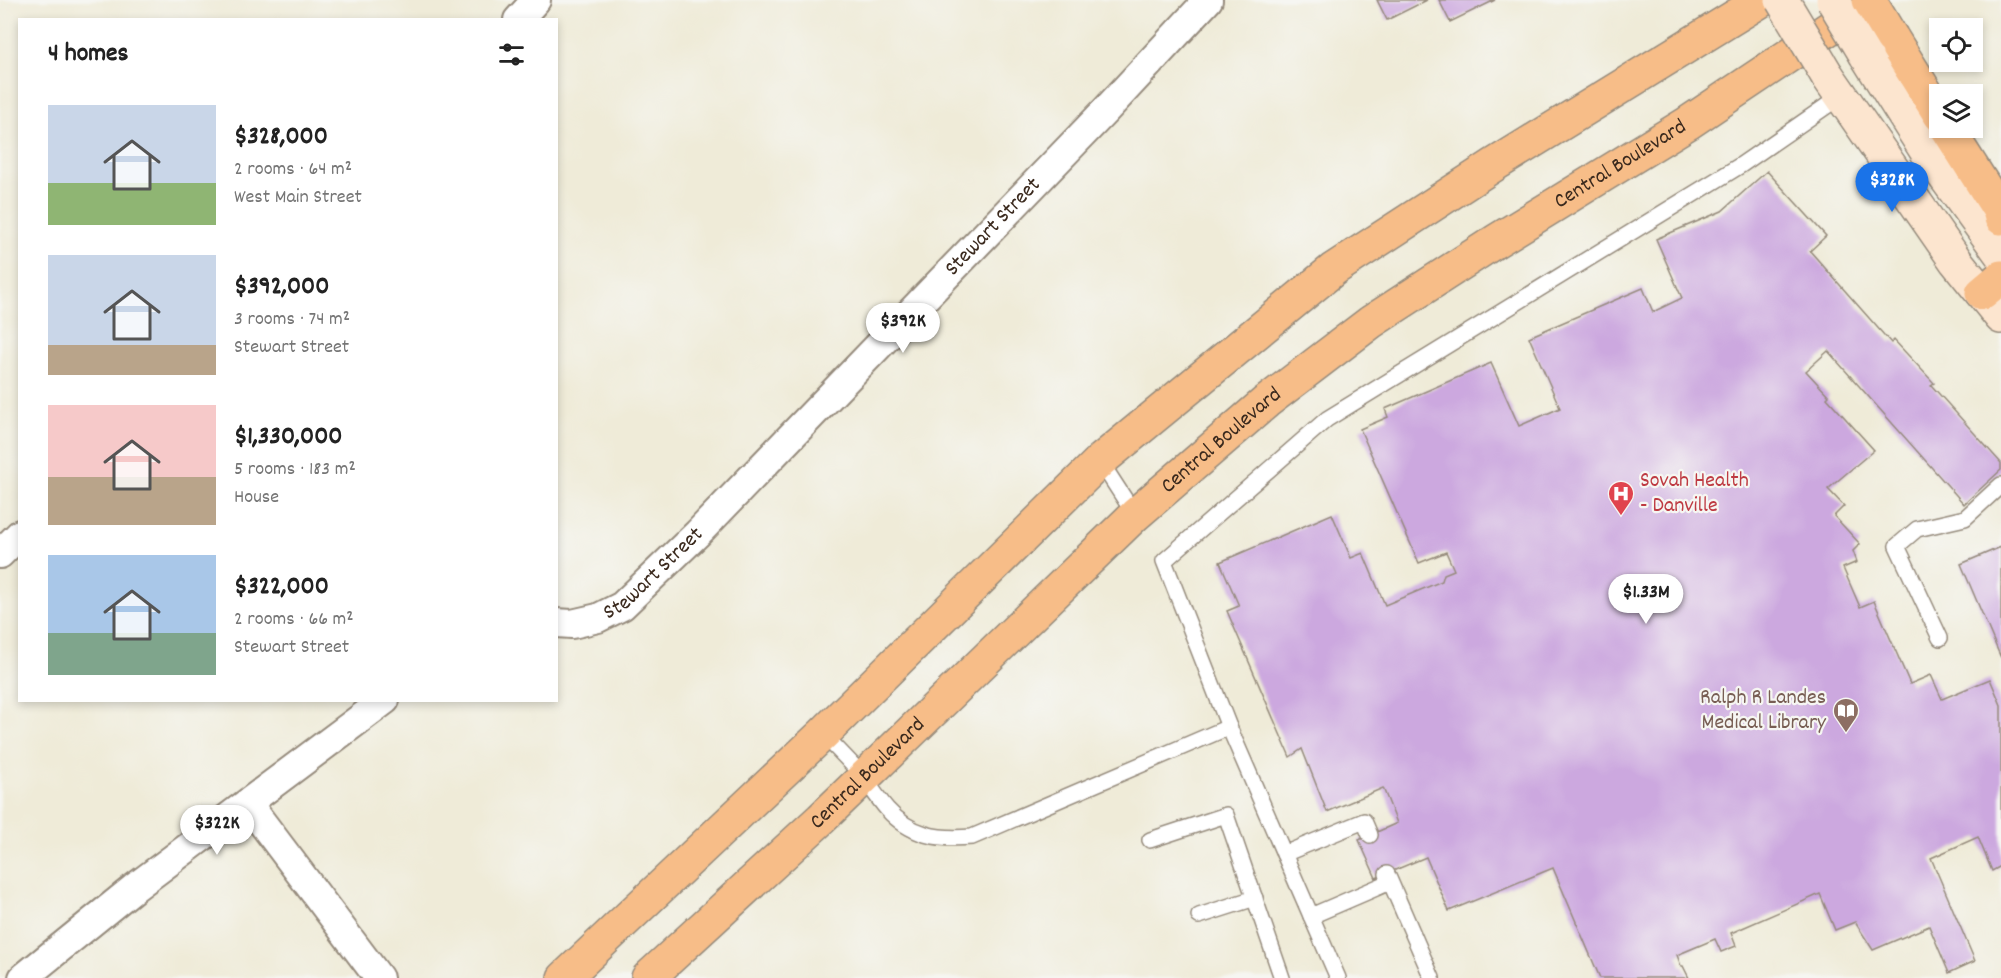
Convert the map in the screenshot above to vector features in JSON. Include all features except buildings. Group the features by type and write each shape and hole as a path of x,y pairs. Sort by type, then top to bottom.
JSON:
{"main road":[{"path":"564,978 823,734 1100,461 1334,269 1494,165 1762,0"},
{"path":"1782,0 1834,85 1956,261 1994,296"},
{"path":"1833,0 1879,46 1929,103"},
{"path":"1870,0 1879,46 1927,152 2001,254"},
{"name":"Central Boulevard","path":"648,978 864,778 1135,515 1266,402 1371,322 1496,240 1688,123 1870,0"},
{"path":"1953,138 1999,210 2001,218"}],"street":[{"path":"520,18 536,0"},
{"name":"Stewart Street","path":"558,623 572,624 598,618 622,606 698,533 1097,119 1208,0"},
{"path":"0,554 18,536"},
{"path":"23,978 134,888 382,702"},
{"path":"248,804 379,978"}],"lane":[{"path":"1338,978 1228,727 1164,561 1327,419 1741,165 1834,85"},
{"path":"1100,461 1135,515"},
{"path":"1940,638 1898,546 1917,529 1965,518 2001,485"},
{"path":"823,734 864,778 888,810 906,826 924,835 948,840 972,837 1228,727"},
{"path":"1150,840 1226,815 1282,978"},
{"path":"1284,854 1364,821 1370,835"},
{"path":"1311,916 1388,878 1432,978"},
{"path":"1199,916 1255,898"}],"place":[{"name":"Sovah Health - Danville","path":"1621,517"},
{"name":"Ralph R Landes Medical Library","path":"1846,734"}]}
